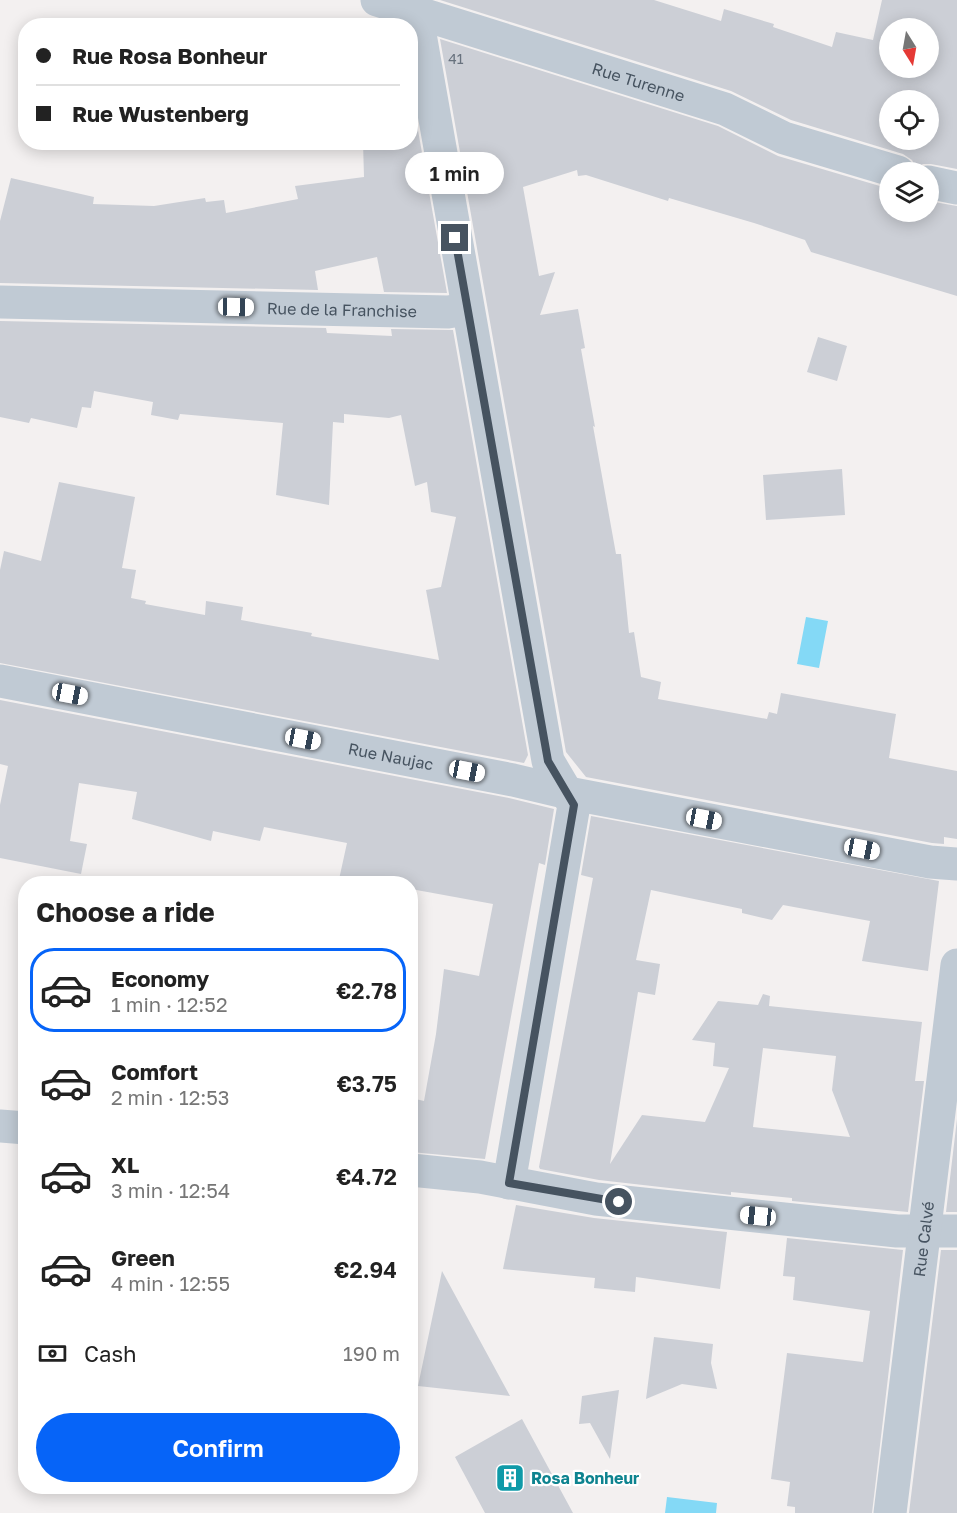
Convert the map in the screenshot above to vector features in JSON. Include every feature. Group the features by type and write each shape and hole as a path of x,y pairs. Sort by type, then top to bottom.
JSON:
{"street":[{"name":"Rue Turenne","path":"377,0 415,6 725,108 784,138 879,166"},
{"path":"418,23 548,761 574,805 509,1183"},
{"path":"939,184 957,188"},
{"name":"Rue de la Franchise","path":"0,302 448,312 467,309"},
{"name":"Rue Naujac","path":"0,681 513,780 568,793 930,862 957,864"},
{"name":"Rue Calvé","path":"890,1513 957,965"},
{"path":"0,1125 18,1127"},
{"path":"418,1171 480,1177 596,1199 897,1231 957,1231"}],"water":[{"path":"806,617 828,621 819,668 797,664"},
{"path":"667,1497 717,1503 716,1513 665,1513"}],"building":[{"path":"440,0 654,0 721,21 724,9 774,24 773,27 832,47 836,32 873,40 882,0 957,0 957,169 939,166 939,162 913,162 903,154 890,150 939,150 939,90 879,90 879,147 791,120 731,91"},
{"path":"440,39 718,126 778,156 879,186 879,222 939,222 939,203 957,206 957,296 811,252 805,240 754,223 669,198 668,201 586,175 578,176 577,170 523,187 539,276 555,272 540,315 578,309 585,348 581,349 595,427 593,426 616,554 621,554 629,633 634,632 641,677 661,682 658,699 767,719 769,712 777,714 781,693 896,714 889,758 957,771 957,839 944,837 944,844 932,843 586,777 566,752"},
{"path":"418,130 447,293 384,292 377,257 315,271 318,290 0,283 0,221 11,178 94,197 93,204 154,206 205,198 206,202 224,200 226,213 298,199 295,186 364,177 363,150 418,150"},
{"path":"0,321 326,328 327,333 392,336 391,329 453,330 528,755 524,763 0,663 0,570 4,551 41,561 59,482 135,497 122,568 136,570 131,598 146,601 145,604 205,615 206,601 243,607 241,620 312,633 311,636 439,660 426,590 441,587 456,517 431,512 427,482 415,486 401,415 389,418 344,414 344,423 333,422 329,505 276,495 283,423 180,414 178,420 151,415 153,402 94,391 91,408 82,407 77,428 31,418 29,423 0,417"},
{"path":"818,337 847,346 837,381 807,372"},
{"path":"842,469 845,515 766,520 763,475"},
{"path":"0,700 509,798 554,809 545,865 539,863 485,1159 418,1153 418,1100 424,1101 436,1034 444,969 479,976 493,904 418,890 418,876 340,876 347,843 264,827 260,841 213,831 211,841 132,819 137,792 79,783 70,841 87,844 81,874 0,858 0,805 8,766 0,764"},
{"path":"591,816 939,881 928,971 862,961 870,921 783,905 772,920 742,913 742,909 651,890 636,960 660,964 655,995 638,992 610,1164 642,1115 705,1122 729,1068 713,1066 715,1043 692,1040 718,1001 758,1005 763,994 770,996 769,1006 922,1022 915,1081 924,1081 908,1212 792,1201 792,1198 731,1192 731,1195 599,1180 540,1169 593,878 581,875","holes":["763,1048 836,1056 832,1090 850,1137 753,1127"]},
{"path":"957,1119 957,1212 946,1212"},
{"path":"516,1205 594,1218 727,1232 720,1289 636,1277 635,1292 594,1288 595,1278 503,1269"},
{"path":"787,1238 903,1250 872,1513 795,1513 795,1507 787,1506 790,1482 771,1479 787,1353 863,1362 870,1311 793,1300 795,1277 783,1276"},
{"path":"941,1250 957,1250 957,1513 909,1513"},
{"path":"442,1271 510,1396 418,1386"},
{"path":"654,1337 713,1344 711,1363 717,1389 682,1384 646,1399"},
{"path":"619,1390 610,1459 590,1423 579,1424 582,1396"},
{"name":"Rosa Bonheur","path":"522,1419 573,1513 485,1513 455,1457"}],"place":[{"name":"Rosa Bonheur","path":"510,1478"}],"route":[{"path":"455,238 548,761 574,805 509,1183 619,1202"}]}
